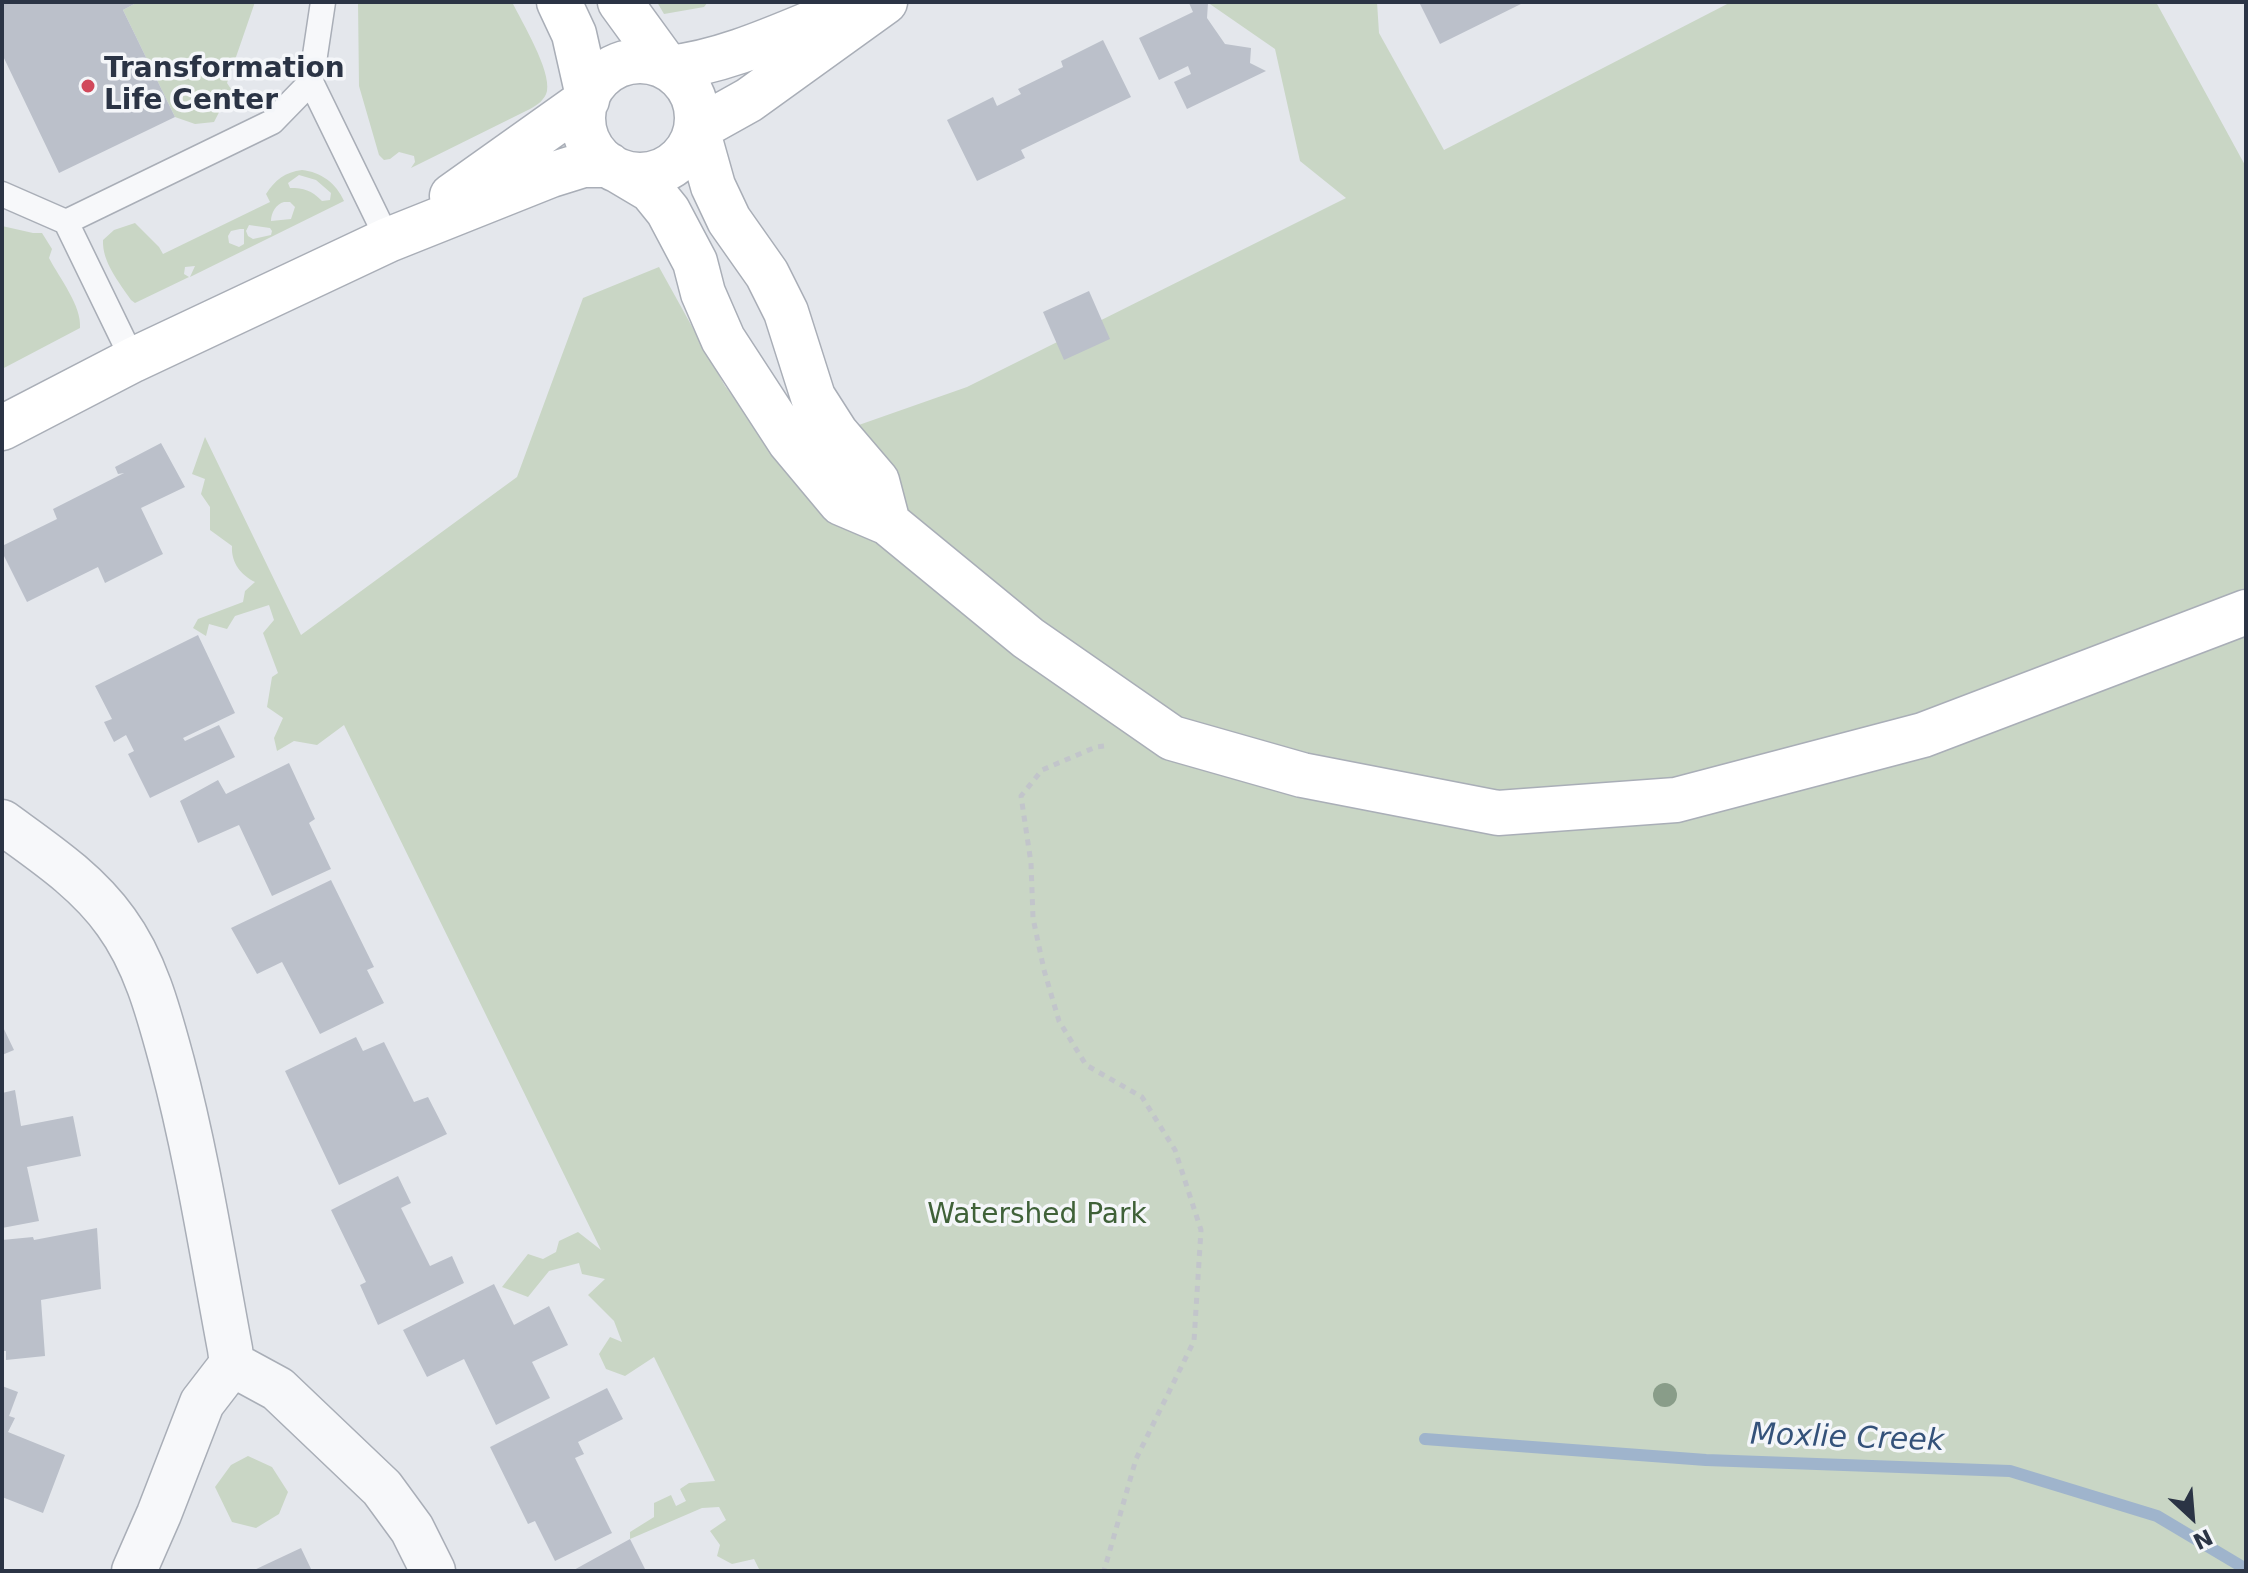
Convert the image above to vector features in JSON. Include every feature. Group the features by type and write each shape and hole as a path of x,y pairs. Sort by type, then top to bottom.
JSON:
{"main road":[{"path":"559,2 574,34 587,98"},
{"path":"620,2 668,68 682,79 692,93 697,110 697,129 713,186 729,220 767,274 786,312 813,397 836,433 877,481 888,523"},
{"path":"863,2 691,66 668,68 651,62 632,61 615,67 600,78 583,111 584,129 591,147 602,161 651,190 668,211 695,262 703,293 723,339 790,442 841,503 888,523 1028,638 1172,738 1302,775 1498,813 1676,800 1923,735 2246,612"},
{"path":"2,428 133,360 388,240 551,175 583,165 614,168 635,175 652,174 668,168 682,157 697,129 749,100 885,2"},
{"path":"388,240 587,98"}],"street":[{"path":"2,822 73,874 116,921 143,968 189,1127 232,1364 202,1403 134,1571"},
{"path":"232,1364 278,1389 382,1488 412,1529 433,1571"}],"lane":[{"path":"323,2 311,82 388,240"},
{"path":"66,222 272,122 311,82"},
{"path":"2,194 66,222 133,360"}],"path":[{"path":"1104,1571 1136,1459 1194,1341 1201,1230 1175,1150 1142,1097 1086,1065 1059,1021 1033,918 1031,863 1021,796 1042,770 1096,747 1172,738"}],"green space":[{"path":"138,2 255,2 227,83 231,89 214,122 195,124 175,117 123,10"},
{"path":"358,2 512,2 545,71 546,94 530,109 411,168 415,162 414,156 399,152 384,160 379,155 359,86"},
{"path":"657,2 708,2 704,7 664,14"},
{"name":"Watershed Park","path":"1207,2 1377,2 1379,33 1444,150 1731,2 2156,2 2246,167 2246,1571 760,1571 754,1559 732,1564 717,1556 720,1545 710,1531 726,1520 719,1507 702,1508 630,1539 630,1532 654,1517 654,1503 671,1495 676,1506 686,1501 680,1489 689,1483 715,1481 654,1357 625,1376 606,1369 599,1354 610,1337 622,1342 614,1321 588,1295 605,1279 582,1274 579,1263 549,1271 528,1297 502,1287 528,1254 543,1259 556,1252 559,1241 578,1232 601,1250 344,725 317,745 294,741 277,751 274,738 283,718 267,707 272,677 278,673 263,633 274,620 269,605 235,616 227,629 209,624 206,636 193,628 198,619 243,602 245,591 255,582 238,568 232,546 210,530 210,507 201,494 205,479 192,474 205,437 301,635 517,477 583,298 659,267 725,386 786,463 836,433 967,387 1346,198 1300,161 1275,49"},
{"path":"296,171 309,171 322,176 337,189 344,201 190,277 195,266 185,267 184,274 189,277 135,303 112,272 105,256 103,240 114,230 135,223 163,254 270,202 266,194 273,185","holes":["299,175 316,180 331,193 330,200 322,201 307,190 290,188 288,183","290,202 295,207 291,219 271,221 274,209 281,203","249,225 272,231 271,235 253,239 246,231","244,229 244,244 239,247 229,243 231,231"]},
{"path":"2,226 42,233 52,249 49,258 78,311 80,328 2,369"},
{"path":"248,1456 272,1467 288,1492 279,1514 256,1528 232,1522 215,1487 231,1465"}],"building":[{"name":"Transformation Life Center","path":"2,2 138,2 123,10 175,117 59,173 2,54"},
{"path":"1419,2 1525,2 1440,44"},
{"path":"1189,3 1208,3 1207,18 1225,44 1251,48 1250,63 1266,71 1187,109 1174,82 1191,74 1188,66 1159,80 1139,38 1193,12"},
{"path":"1103,40 1131,97 1021,150 1025,158 977,181 947,120 993,97 997,106 1021,94 1018,89 1063,67 1061,61"},
{"path":"1089,291 1110,339 1064,360 1043,312"},
{"path":"161,443 185,487 141,508 163,554 105,583 98,567 27,602 2,552 2,546 57,519 53,509 124,473 118,474 115,467"},
{"path":"198,635 235,713 183,738 185,741 219,725 235,757 150,798 128,754 134,751 126,735 114,742 104,722 112,719 95,686"},
{"path":"289,763 315,819 309,823 331,869 272,896 239,825 198,843 180,801 218,780 226,794"},
{"path":"331,880 374,967 367,970 384,1003 320,1034 282,962 257,974 231,928"},
{"path":"2,1025 14,1050 2,1055"},
{"path":"356,1037 363,1051 384,1042 414,1102 428,1097 447,1134 339,1185 285,1071"},
{"path":"15,1090 21,1126 73,1116 81,1156 27,1167 39,1221 2,1228 2,1093"},
{"path":"398,1176 411,1203 401,1208 430,1266 452,1256 464,1283 378,1325 360,1285 366,1282 331,1210"},
{"path":"97,1228 101,1289 41,1300 45,1356 6,1360 6,1351 2,1351 2,1240 33,1237 34,1240"},
{"path":"494,1284 514,1325 549,1306 568,1345 532,1362 550,1398 496,1425 464,1359 427,1377 403,1330"},
{"path":"2,1386 18,1392 9,1416 15,1418 8,1432 65,1455 43,1513 2,1497"},
{"path":"607,1388 623,1419 578,1442 584,1454 575,1458 612,1533 555,1561 535,1521 528,1524 490,1447"},
{"path":"630,1539 646,1571 572,1571"},
{"path":"301,1548 312,1571 252,1571"}],"waterway":[{"name":"Moxlie Creek","path":"1425,1439 1706,1460 2010,1471 2157,1516 2246,1569"}],"place":[{"name":"Transformation Life Center","path":"88,86"}]}
